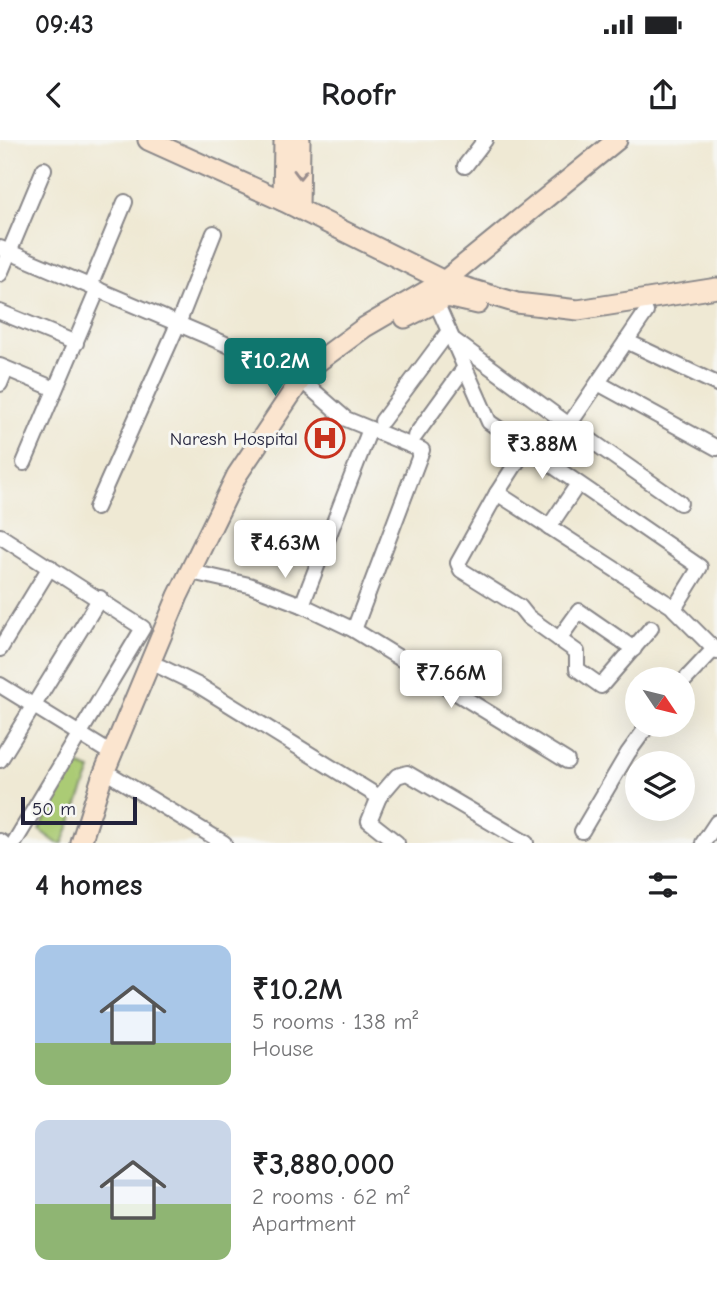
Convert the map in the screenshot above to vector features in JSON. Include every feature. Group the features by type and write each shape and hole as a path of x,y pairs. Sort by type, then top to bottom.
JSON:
{"main road":[{"path":"148,140 291,205 442,293 514,313 579,320 646,312 717,299"},
{"path":"284,140 291,205"},
{"path":"291,205 300,140"},
{"path":"91,843 112,754 178,596 237,475 306,382 370,335 442,293 617,140"},
{"path":"442,293 578,310 717,288"},
{"path":"81,843 200,574 245,480 306,382"}],"street":[{"path":"465,166 485,140"},
{"path":"0,274 5,250 44,169"},
{"path":"24,463 76,344 125,202"},
{"path":"96,508 178,324 214,233"},
{"path":"5,250 306,382 346,419 376,425 419,447 422,453 354,630"},
{"path":"442,293 451,335 489,422 700,567 674,607"},
{"path":"0,312 76,344"},
{"path":"569,425 646,312"},
{"path":"302,605 376,425 451,335"},
{"path":"451,335 569,425 680,503"},
{"path":"626,341 717,384"},
{"path":"415,436 465,367"},
{"path":"0,384 3,368 55,389"},
{"path":"598,383 717,448"},
{"path":"526,448 497,492 458,563 459,568 520,607 528,617 577,652 577,669 601,687 651,628"},
{"path":"549,527 578,484"},
{"path":"497,492 674,607 716,650 695,670"},
{"path":"1,540 50,567 143,628 14,843"},
{"path":"0,649 50,567"},
{"path":"200,574 248,585 302,605 354,630 567,761"},
{"path":"0,760 100,598"},
{"path":"559,639 579,611 634,649"},
{"path":"161,667 198,685 379,797"},
{"path":"0,685 112,754"},
{"path":"582,831 640,737"},
{"path":"397,843 369,821 379,797 397,776 407,773 526,843"},
{"path":"108,780 217,841"},
{"path":"703,843 717,822"}],"green space":[{"path":"74,764 91,770 63,843 57,843 39,830"}],"place":[{"name":"Naresh Hospital","path":"325,438"}]}
